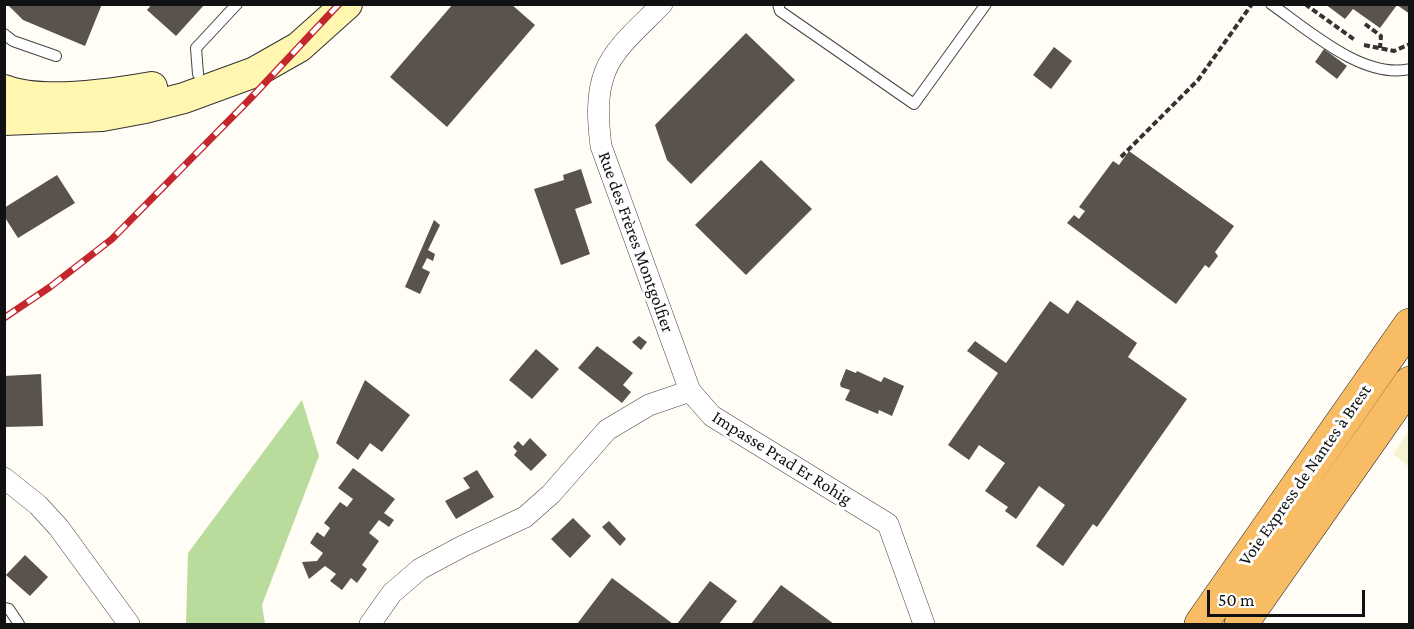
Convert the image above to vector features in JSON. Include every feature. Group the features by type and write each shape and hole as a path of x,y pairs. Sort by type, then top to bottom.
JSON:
{"highway":[{"name":"Voie Express de Nantes à Brest","path":"1201,624 1410,325"},
{"name":"Voie Express de Nantes à Brest","path":"1241,624 1410,383"}],"main road":[{"path":"4,90 28,97 117,93 179,81 198,74 224,69 278,38 318,4"},
{"path":"4,120 102,116 184,98 255,72 299,47 347,4"}],"street":[{"name":"Rue des Frères Montgolfier","path":"662,4 621,46 605,71 597,114 601,146 690,391"},
{"path":"370,624 392,593 420,569 525,517 551,494 607,430 649,405 690,391"},
{"name":"Impasse Prad Er Rohig","path":"690,391 712,416 888,524 924,624"},
{"path":"4,478 38,505 59,528 129,624"}],"lane":[{"path":"198,74 196,48 237,4"},
{"path":"778,4 780,11 914,104 986,4"},
{"path":"1271,4 1346,56 1370,67 1410,69"},
{"path":"4,34 12,41 56,56"},
{"path":"4,608 9,609 19,624"}],"path":[{"path":"1121,157 1198,80 1252,4"},
{"path":"1305,4 1361,44 1394,51 1410,44"},
{"path":"1365,24 1381,36 1380,48"}],"shaded area":[{"path":"1409,430 1409,467 1393,454"}],"green space":[{"path":"302,400 319,456 262,605 265,624 186,624 188,553"}],"building":[{"path":"7,4 102,4 85,46 23,20"},
{"path":"152,4 205,4 176,36 147,10"},
{"path":"453,4 511,4 535,25 447,127 390,77"},
{"path":"1325,4 1410,4 1410,14 1397,5 1380,28 1353,9 1345,19"},
{"path":"746,33 795,80 691,184 667,160 655,125"},
{"path":"1054,47 1072,61 1051,89 1033,75"},
{"path":"1324,49 1347,66 1337,79 1315,62"},
{"path":"1129,151 1234,226 1215,252 1218,256 1209,268 1205,265 1176,304 1067,223 1074,215 1079,219 1085,211 1079,207 1113,161 1119,165"},
{"path":"761,160 812,209 746,275 695,225"},
{"path":"581,169 592,203 575,209 590,254 561,265 534,189 564,180 563,175"},
{"path":"57,175 75,203 18,238 4,216 4,208"},
{"path":"434,220 440,225 428,250 435,254 433,261 427,258 422,268 430,272 420,294 405,287"},
{"path":"1077,300 1137,343 1128,357 1187,399 1097,527 1093,524 1063,566 1036,546 1065,505 1039,486 1016,519 1005,511 1008,507 985,491 1005,463 979,445 969,460 948,445 998,373 967,351 975,341 1006,363 1050,301 1068,314"},
{"path":"639,336 647,342 641,350 632,342"},
{"path":"597,346 633,373 623,385 631,392 622,403 578,368"},
{"path":"536,349 559,369 532,399 509,380"},
{"path":"846,369 856,373 857,371 881,382 884,377 904,386 892,416 879,410 878,414 845,400 850,390 841,387 840,384"},
{"path":"41,374 43,426 4,427 4,376"},
{"path":"365,380 410,415 382,452 370,443 358,460 336,443"},
{"path":"530,438 547,455 531,471 514,455 517,451 513,447 518,441 523,446"},
{"path":"353,468 395,499 384,513 394,520 389,527 379,520 369,533 379,541 362,565 367,569 357,583 351,578 342,590 330,581 336,574 325,566 309,579 302,562 317,561 323,553 310,543 317,532 324,537 330,528 324,523 340,502 347,507 353,499 338,488"},
{"path":"477,470 494,497 456,519 445,501 470,488 463,478"},
{"path":"573,518 591,536 570,558 551,539"},
{"path":"609,521 626,539 620,546 602,527"},
{"path":"25,555 48,577 30,596 6,575"},
{"path":"612,578 673,624 577,624"},
{"path":"710,581 737,601 719,624 677,624"},
{"path":"781,585 834,624 751,624"}],"railway":[{"path":"4,318 50,287 112,239 249,100 339,4"}]}
